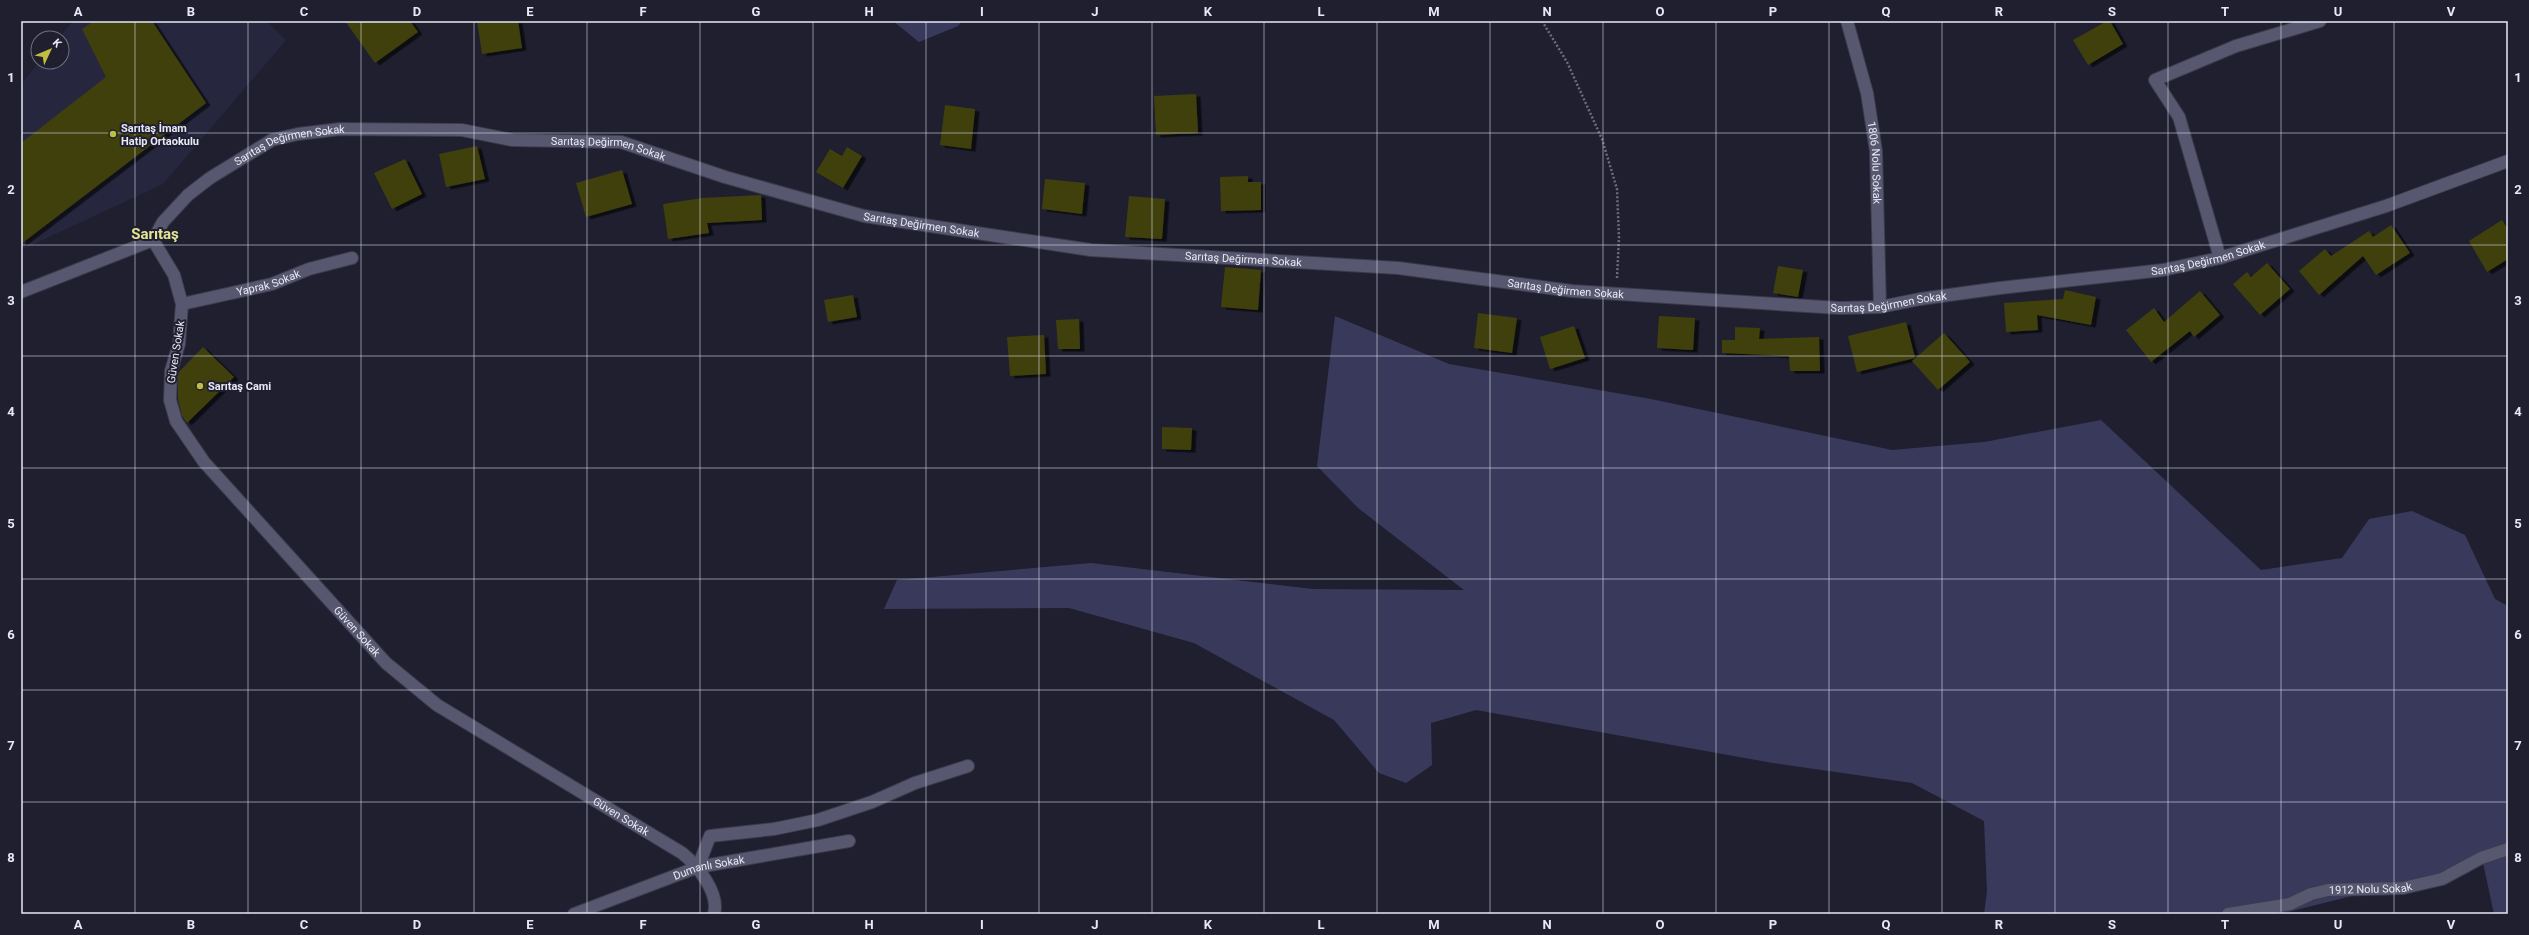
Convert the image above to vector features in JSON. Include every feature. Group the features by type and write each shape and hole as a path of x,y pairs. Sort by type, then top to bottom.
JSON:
{"street":[{"name":"1806 Nolu Sokak","path":"1847,21 1867,93 1876,151 1880,308"},
{"path":"2220,258 2179,117 2154,80 2236,46 2320,21"},
{"name":"Sarıtaş Değirmen Sokak","path":"153,240 163,222 188,195 210,178 272,140 298,134 340,129 462,130 512,140 622,142 725,176 864,216 1083,249 1398,268 1572,291 1839,308 1880,308 1920,299 2000,288 2163,270 2220,258 2386,206 2508,161"},
{"path":"21,292 153,240"},
{"name":"Güven Sokak","path":"153,240 174,275 182,304 179,344 171,371 170,400 176,421 204,462 386,663 438,705 682,853 698,867 710,890 714,914"},
{"name":"Yaprak Sokak","path":"182,304 272,284 309,269 352,258"},
{"path":"698,867 710,836 774,829 818,820 872,802 915,783 968,766"},
{"name":"Dumanlı Sokak","path":"574,914 698,867 849,841"},
{"name":"1912 Nolu Sokak","path":"2228,914 2290,904 2311,894 2328,890 2403,888 2442,879 2481,858 2508,849"}],"path":[{"path":"1542,21 1566,62 1602,139 1617,189 1619,238 1617,293"}],"shaded area":[{"name":"Sarıtaş İmam Hatip Ortaokulu","path":"73,21 266,21 286,40 163,184 21,250 21,84 32,70 70,70 70,30 66,30"},
{"path":"893,21 962,21 958,26 919,42"},
{"path":"1335,316 1449,364 1651,399 1892,450 1984,442 2101,420 2261,570 2342,558 2369,519 2412,511 2465,535 2495,599 2508,606 2508,914 2494,914 2483,863 2280,914 1984,914 1987,891 1984,821 1912,783 1773,763 1476,710 1431,723 1432,765 1406,783 1379,773 1334,720 1194,643 1069,608 884,609 897,580 1091,563 1313,589 1464,590 1358,508 1317,466"}],"building":[{"path":"94,21 152,21 206,103 21,244 21,143 106,77 82,29"},
{"path":"345,21 410,21 418,32 375,63"},
{"path":"477,21 518,21 522,48 482,54"},
{"path":"2107,21 2110,21 2123,44 2088,65 2073,40"},
{"path":"1196,94 1198,133 1156,135 1154,96"},
{"path":"945,105 975,109 971,149 940,145"},
{"path":"477,146 485,179 446,187 439,154"},
{"path":"847,147 862,156 843,188 816,172 830,149 842,156"},
{"path":"405,159 422,194 392,209 374,173"},
{"path":"622,170 632,204 586,217 576,183"},
{"path":"1248,176 1248,182 1261,182 1261,210 1221,211 1220,177"},
{"path":"1045,179 1085,183 1082,214 1042,209"},
{"path":"761,195 762,220 707,223 709,233 668,239 663,204 702,198"},
{"path":"1129,196 1165,199 1162,239 1125,237"},
{"path":"2502,220 2508,229 2508,259 2487,272 2469,241"},
{"path":"2391,225 2410,253 2376,275 2363,256 2319,295 2299,271 2325,249 2331,256 2369,231 2373,237"},
{"path":"2267,263 2290,289 2260,315 2233,284 2247,272 2251,277"},
{"path":"1778,266 1803,270 1798,297 1773,293"},
{"path":"1225,267 1261,270 1258,310 1221,307"},
{"path":"2065,290 2096,297 2091,325 2037,315 2038,330 2006,332 2004,303 2063,299"},
{"path":"2200,291 2220,315 2194,337 2190,331 2151,362 2126,330 2154,308 2164,322"},
{"path":"853,295 857,317 828,322 824,300"},
{"path":"1478,313 1517,318 1512,353 1474,348"},
{"path":"1659,316 1695,318 1693,350 1657,348"},
{"path":"1079,319 1080,349 1058,349 1056,320"},
{"path":"1906,322 1915,358 1857,372 1848,336"},
{"path":"1574,326 1585,358 1550,369 1540,337"},
{"path":"1735,327 1760,328 1759,339 1819,337 1820,371 1790,371 1789,356 1722,353 1722,340 1735,340"},
{"path":"1944,333 1970,362 1938,390 1912,361"},
{"path":"1044,335 1046,374 1010,376 1007,337"},
{"name":"Sarıtaş Cami","path":"203,347 234,377 187,423 182,416 178,399 178,373"},
{"path":"1162,427 1192,428 1191,450 1162,449"}],"place":[{"name":"Sarıtaş İmam Hatip Ortaokulu","path":"113,134"},
{"name":"Sarıtaş Cami","path":"200,386"}],"district":[{"name":"Sarıtaş","path":"155,234"}]}
